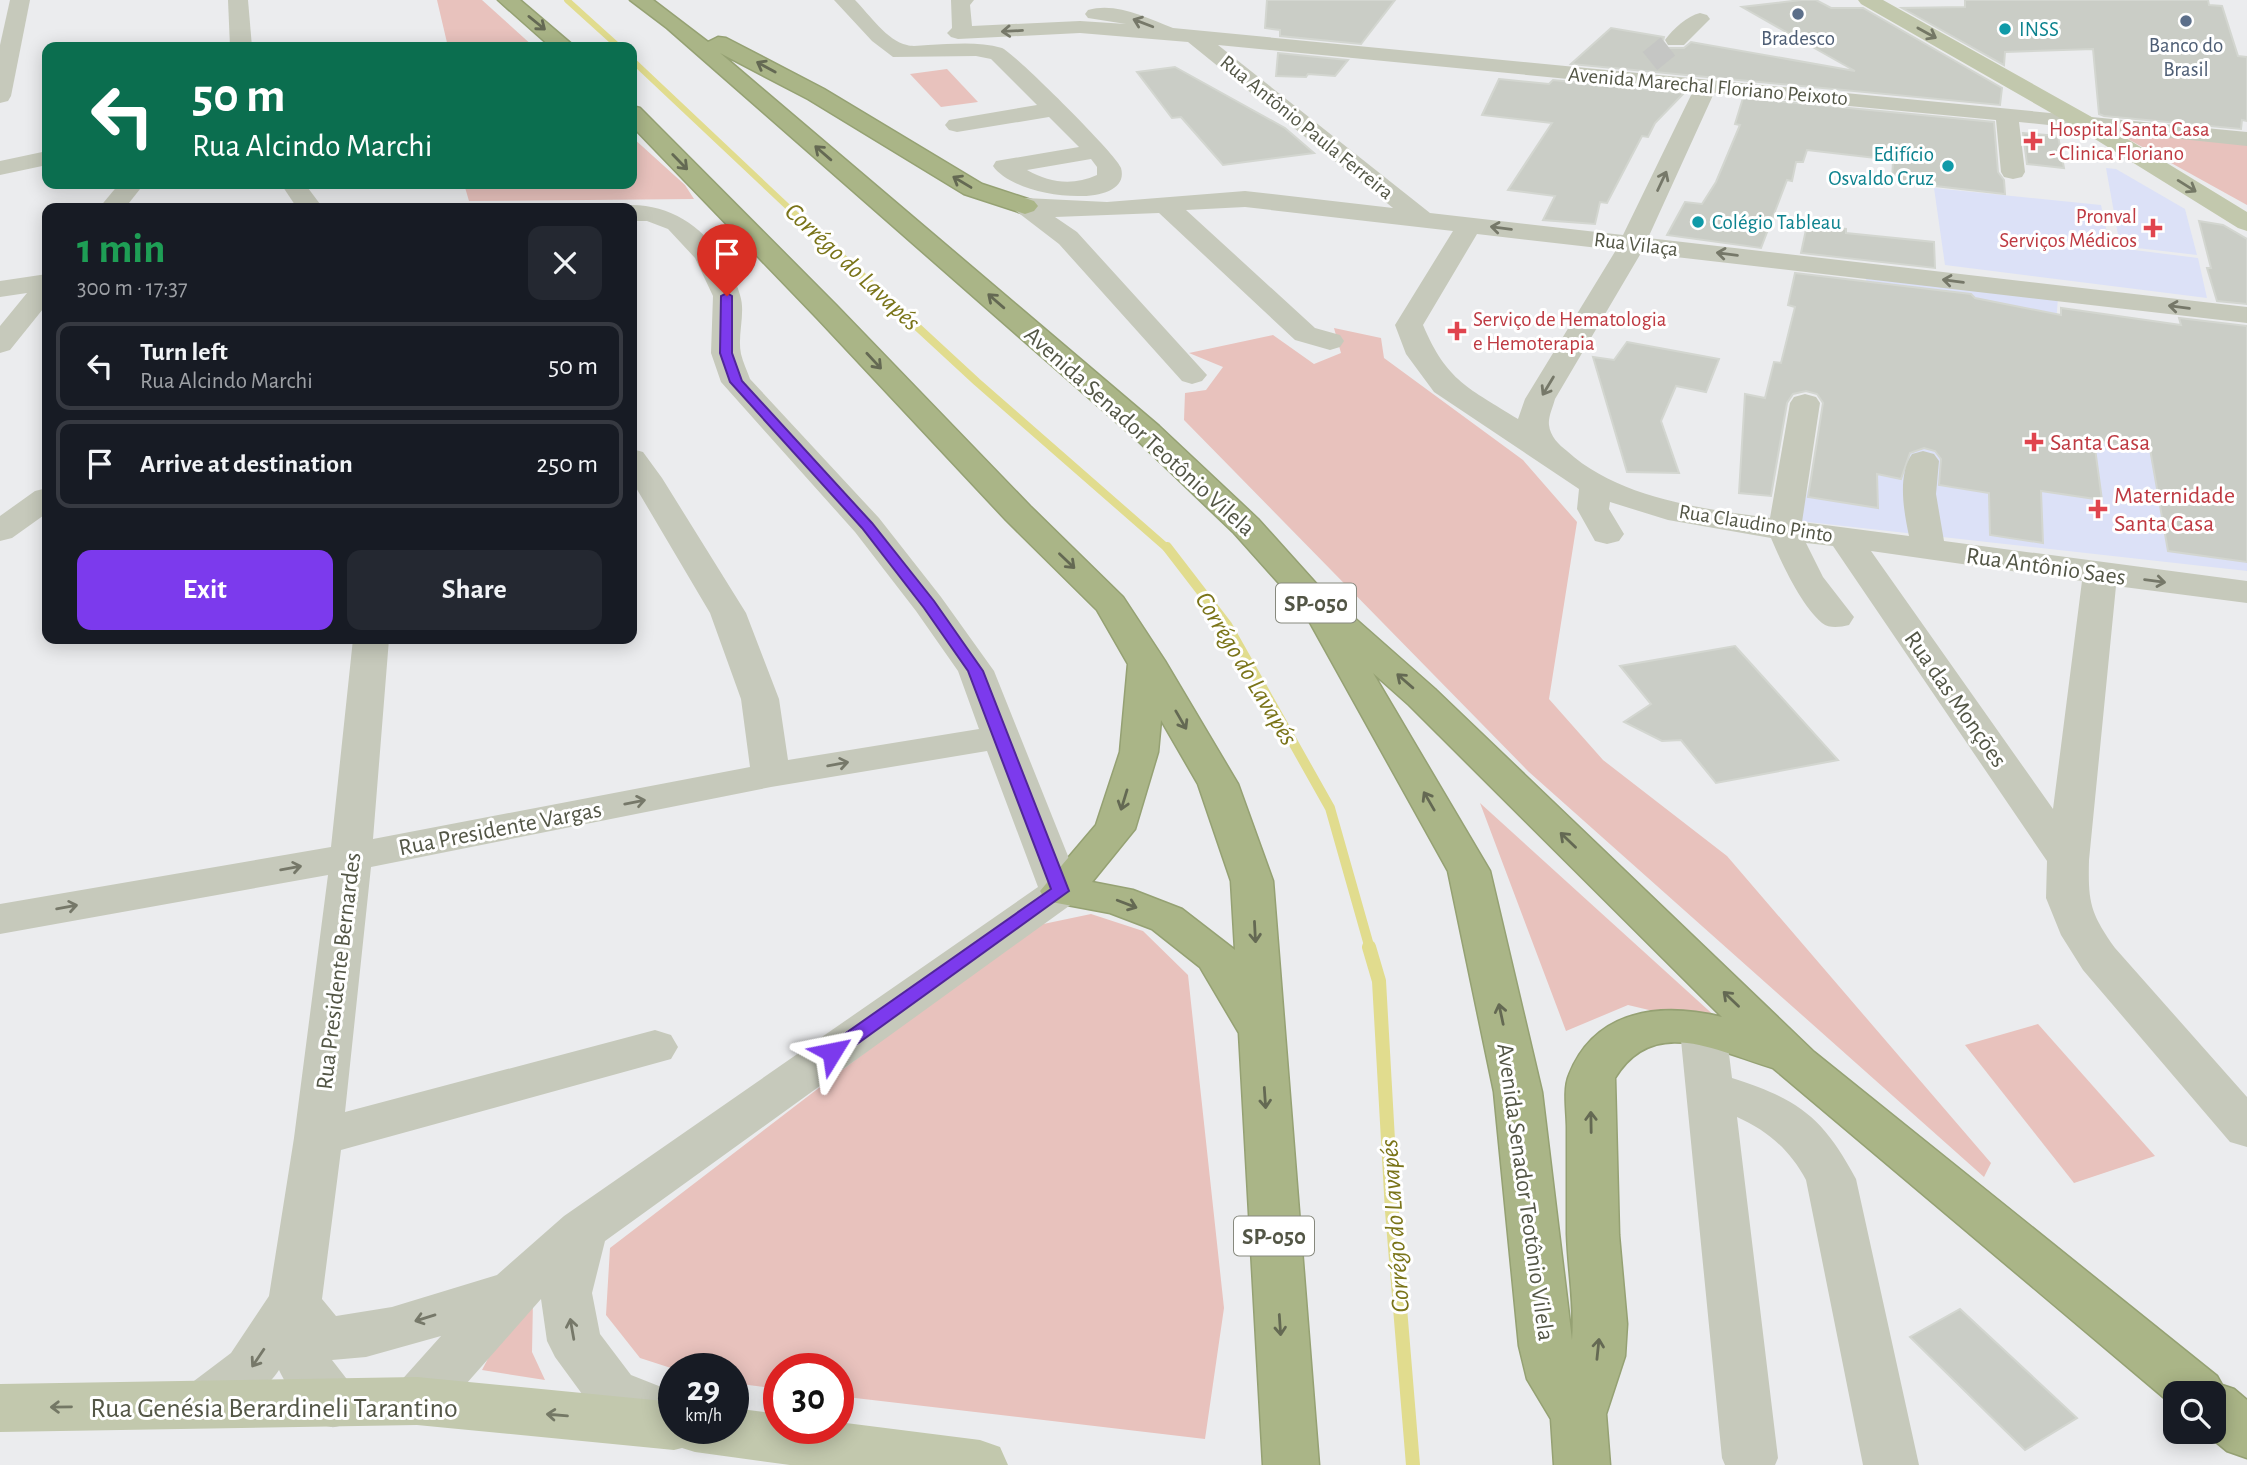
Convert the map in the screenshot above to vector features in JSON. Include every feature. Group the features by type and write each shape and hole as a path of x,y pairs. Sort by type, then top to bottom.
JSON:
{"highway":[{"path":"508,0 558,42"},
{"name":"Avenida Senador Teotônio Vilela","path":"640,0 674,24 1148,433 1246,526 1318,606 1469,871 1518,1092 1546,1346 1554,1379 1580,1439"},
{"path":"674,24 743,54 974,189 1025,206"},
{"name":"SP-050","path":"637,119 827,312 1018,513 1111,604 1218,784 1252,881 1288,1457"},
{"path":"1318,606 1422,697 1797,1064 2183,1381"},
{"path":"1060,891 1115,829 1139,752 1147,661"},
{"path":"1060,891 1118,900 1167,919 1216,956 1260,1030"},
{"path":"1580,1439 1598,1356 1600,1324 1593,1235 1591,1077 1603,1055 1627,1034 1649,1026 1674,1025 1760,1045 1797,1064"},
{"path":"2226,1416 2247,1434"}],"main road":[{"path":"1868,0 2082,121 2247,223"},
{"name":"Rua Genésia Berardineli Tarantino","path":"1,1408 417,1401 658,1424"},
{"path":"749,1434 980,1465"}],"street":[{"path":"1,89 20,0"},
{"path":"238,0 240,42"},
{"path":"844,0 879,37 901,52 976,50 998,54 1097,151"},
{"path":"964,0 960,2 961,24 965,33"},
{"name":"Avenida Marechal Floriano Peixoto","path":"879,37 965,33 1085,14 1181,35 2247,139"},
{"path":"1676,40 1700,19"},
{"name":"Rua Antônio Paula Ferreira","path":"1181,35 1421,218"},
{"path":"1631,78 1650,61"},
{"name":"Rua Claudino Pinto","path":"1706,86 1633,243 1540,399 1533,424 1552,455 1566,467 1615,493 1690,515 1784,531 1844,537"},
{"path":"957,125 1053,109"},
{"path":"2007,114 2013,173"},
{"path":"0,168 42,159"},
{"path":"116,203 128,189"},
{"name":"Rua Vilaça","path":"1025,206 1064,212 1195,200 1245,199 2247,315"},
{"path":"1164,204 1305,334 1330,341"},
{"path":"1025,206 1068,238 1192,375"},
{"path":"417,1401 513,1291 582,1230 1060,891 976,671 929,604 867,526 736,382 726,353 727,296 707,255 677,224 637,210"},
{"path":"1068,238 1093,211"},
{"path":"1470,224 1409,326 1421,354 1445,386 1552,455"},
{"path":"0,289 42,285"},
{"path":"0,344 42,290"},
{"path":"1805,403 1784,531 1807,579 1836,617"},
{"path":"1923,461 1920,474 1920,515 1929,549"},
{"path":"637,466 728,613 760,699 771,775"},
{"path":"1596,483 1593,509 1607,534"},
{"path":"0,531 42,502"},
{"name":"Rua Antônio Saes","path":"1844,537 2247,592"},
{"name":"Rua das Monções","path":"1844,537 2067,860"},
{"path":"2100,574 2067,860 2067,898 2076,925 2099,959 2247,1129"},
{"name":"Rua Presidente Bernardes","path":"295,1301 318,1138 351,857 371,644"},
{"name":"Rua Presidente Vargas","path":"0,919 351,857 771,775 1000,737"},
{"path":"1703,1030 1750,1458"},
{"path":"318,1138 655,1047"},
{"path":"1708,1088 1755,1103 1808,1141 1831,1180 1891,1465"},
{"path":"582,1230 566,1293 574,1341 612,1392 658,1411"},
{"path":"295,1301 313,1331 334,1339 366,1336 513,1291"},
{"path":"295,1301 306,1369 333,1404"},
{"path":"206,1404 250,1369 295,1301"}],"shaded area":[{"path":"437,0 482,0 528,42 447,42"},
{"path":"947,69 978,102 941,107 910,74"},
{"path":"2108,128 2247,145 2247,205"},
{"path":"637,142 685,185 694,199 469,201 465,189 637,189"},
{"name":"Pronval Serviços Médicos","path":"2106,168 2116,169 2185,209 2197,255 2120,246"},
{"path":"1934,188 2101,205 2110,247 2198,258 2207,298 1945,265"},
{"name":"Santa Casa","path":"1867,276 2058,297 2055,338 2247,363 2247,571 1799,521"},
{"path":"1334,328 1381,338 1384,358 1523,460 1577,522 1549,699 1603,760 1727,856 1991,1163 1984,1177 1529,772 1184,420 1185,393 1206,390 1223,367 1189,353 1273,335 1314,364 1341,353"},
{"path":"1480,803 1729,1029 1628,1005 1566,1031"},
{"path":"1091,914 1143,931 1188,975 1224,1308 1205,1439 854,1398 854,1353 763,1353 763,1387 749,1385 749,1353 658,1353 658,1364 640,1358 606,1315 610,1248 1029,927"},
{"path":"2038,1024 2155,1156 2074,1183 1965,1045"},
{"path":"533,1300 532,1352 545,1380 482,1370 501,1334"}],"building":[{"path":"1267,0 1395,0 1361,44 1280,36 1280,30 1265,28"},
{"path":"1816,0 1831,8 1863,8 2002,88 2000,105 1571,64 1611,28 1664,37 1663,41 1668,48 1684,48 1691,42 1855,71 1742,7"},
{"path":"1965,0 2208,0 2209,5 2222,6 2238,56 2247,57 2247,121 2242,120 2241,129 2104,116 2099,114 2093,49 2005,52 2004,65 1902,8 1965,7"},
{"path":"1278,53 1348,60 1335,76 1276,76"},
{"path":"1175,67 1285,128 1314,153 1223,165 1181,117 1172,118 1137,72"},
{"path":"1499,79 1549,84 1553,80 1684,93 1655,123 1648,137 1642,136 1607,203 1600,202 1595,224 1543,220 1555,196 1508,190 1552,123 1482,115"},
{"path":"1743,98 1994,122 1998,172 2004,180 2005,194 1892,181 1893,160 1807,150 1803,162 1796,162 1792,181 1787,180 1761,248 1667,235 1685,202 1702,204 1716,182 1740,125 1735,124"},
{"path":"2023,133 2058,136 2064,168 2027,164"},
{"path":"2199,221 2223,225 2247,239 2247,304 2217,301 2207,268 2211,268"},
{"path":"1807,225 1846,229 1846,233 1934,242 1935,268 1801,253"},
{"name":"Santa Casa","path":"1795,273 1971,294 1975,298 2061,315 2061,308 2181,325 2179,318 2247,326 2247,562 2168,551 2150,449 2094,441 2102,500 2041,491 2043,543 1990,535 1989,493 1939,485 1941,459 1935,451 1924,448 1910,453 1901,479 1877,474 1878,508 1808,497 1823,403 1817,394 1806,391 1793,394 1787,403 1771,496 1739,493 1745,394 1765,398 1774,362 1781,363 1795,307 1788,305"},
{"path":"1627,342 1719,359 1706,392 1676,386 1661,421 1679,473 1627,472 1593,357 1614,360"},
{"path":"1735,646 1838,760 1716,783 1681,740 1662,741 1624,722 1651,704 1620,666"},
{"path":"1960,1309 2077,1418 2025,1450 1910,1337"}],"waterway":[{"name":"Corrégo do Lavapés","path":"567,0 613,42"},
{"name":"Corrégo do Lavapés","path":"637,65 823,240"},
{"name":"Corrégo do Lavapés","path":"821,238 977,382 1168,549"},
{"name":"Corrégo do Lavapés","path":"1167,547 1227,625 1330,808 1370,949"},
{"name":"Corrégo do Lavapés","path":"1369,947 1379,981 1392,1211 1413,1465"}],"tunnel":[{"path":"1650,61 1676,40"}],"place":[{"name":"Bradesco","path":"1798,14"},
{"name":"Banco do Brasil","path":"2186,21"},
{"name":"INSS","path":"2005,29"},
{"name":"Hospital Santa Casa - Clinica Floriano","path":"2033,141"},
{"name":"Edifício Osvaldo Cruz","path":"1948,166"},
{"name":"Colégio Tableau","path":"1698,222"},
{"name":"Pronval Serviços Médicos","path":"2153,228"},
{"name":"Serviço de Hematologia e Hemoterapia","path":"1457,331"},
{"name":"Santa Casa","path":"2034,442"},
{"name":"Maternidade Santa Casa","path":"2098,509"}],"route":[{"path":"727,296 726,353 736,382 867,526 929,604 976,671 1060,891 832,1052"}]}
